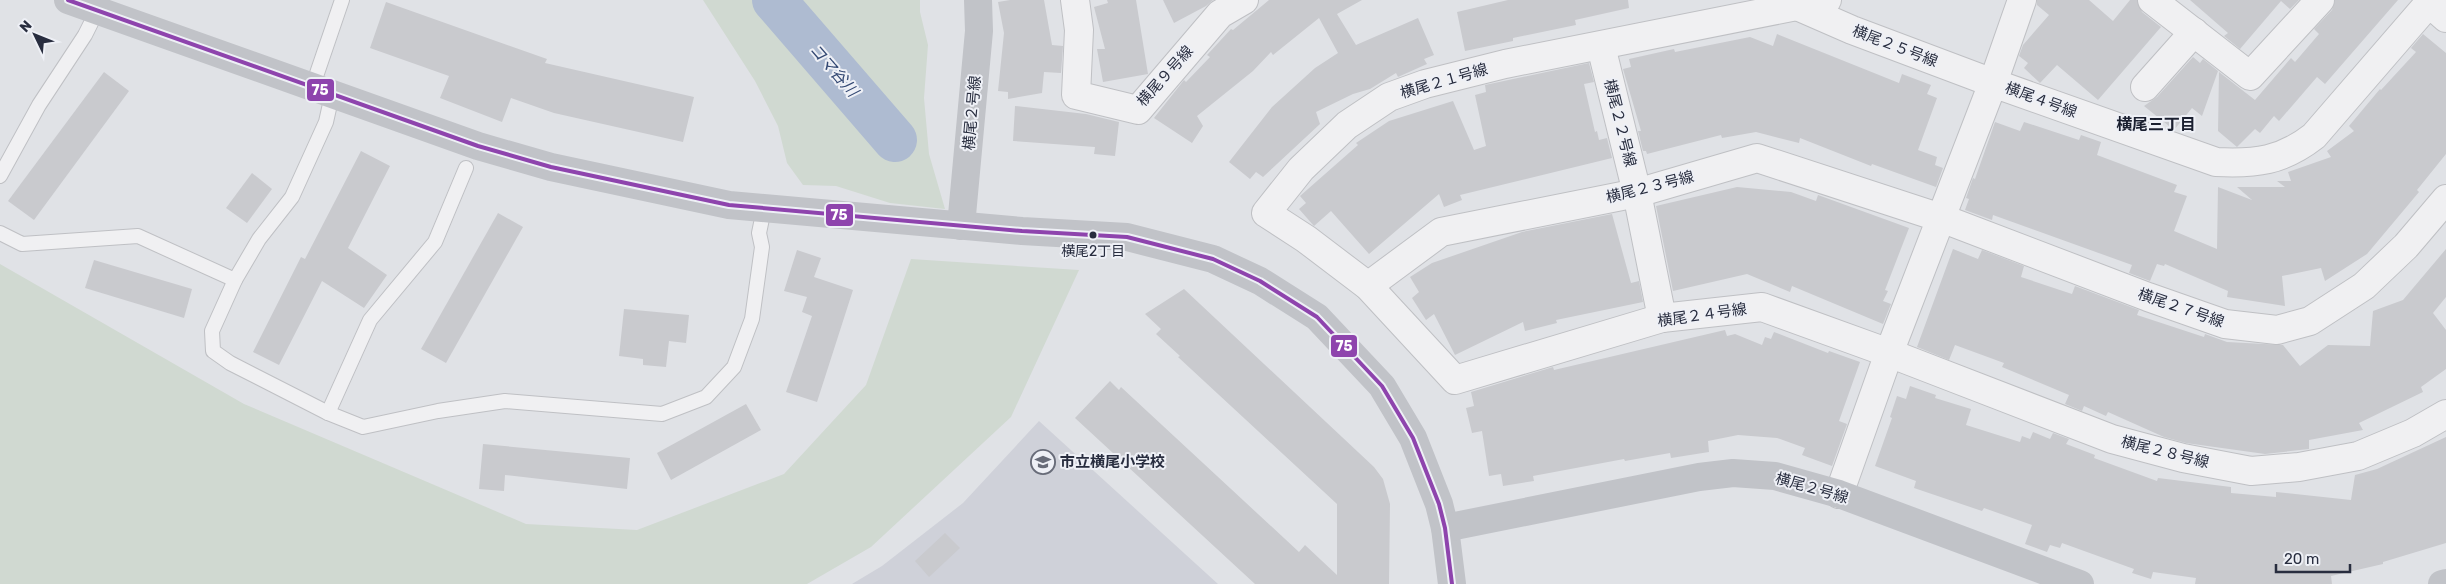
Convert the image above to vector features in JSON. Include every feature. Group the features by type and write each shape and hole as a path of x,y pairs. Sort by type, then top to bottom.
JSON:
{"street":[{"path":"68,0 478,146 551,167 728,205 961,226 1127,237 1213,259 1260,281 1292,300 1323,323 1382,386 1413,438 1430,479 1445,528 1452,584"},
{"name":"横尾２号線","path":"961,226 979,31 978,0"},
{"name":"横尾９号線","path":"1075,0 1079,30 1076,95 1138,110 1220,14 1243,0"},
{"name":"横尾２１号線","path":"1455,380 1368,286 1306,239 1266,213 1302,168 1347,125 1389,97 1425,84 1505,64 1828,0"},
{"path":"1993,83 2022,0"},
{"path":"2152,0 2250,76 2320,0"},
{"name":"横尾４号線","path":"1839,494 1889,353 1993,83 2216,162 2246,164 2280,157 2300,147 2314,136 2433,5"},
{"name":"横尾２５号線","path":"1797,6 1852,30 1993,83"},
{"path":"2145,87 2194,32"},
{"name":"横尾２２号線","path":"1601,46 1636,193 1662,318"},
{"name":"横尾２３号線","path":"1368,286 1442,232 1636,193 1757,158 1941,218"},
{"name":"横尾２７号線","path":"1941,218 2148,297 2225,324 2277,330 2310,321 2364,286 2406,246 2446,199"},
{"name":"横尾２４号線","path":"1455,380 1662,318 1762,307 1889,353"},
{"name":"横尾２８号線","path":"1889,353 2112,439 2183,458 2251,471 2299,467 2358,456 2413,433 2446,414"},
{"name":"横尾２号線","path":"1445,528 1699,476 1733,473 1775,476 1839,494 2080,584"},
{"path":"2442,584 2446,583"}],"lane":[{"path":"342,0 322,91 326,122 292,197 259,239 235,280 212,331 213,352 230,363 328,413 363,427 438,411 505,401 662,414 706,397 734,367 752,319 762,247 758,233 764,209"},
{"path":"0,176 40,106 85,35 97,11"},
{"path":"328,413 370,320 435,242 466,168"},
{"path":"0,233 22,244 138,236 235,280"}],"shaded area":[{"path":"703,0 920,0 920,12 928,45 924,98 929,154 945,209 890,203 836,186 803,185 787,163 778,126 755,81"},
{"path":"911,259 1079,270 1011,417 871,547 807,584 0,584 0,264 244,404 526,524 637,530 784,474 866,385"},
{"name":"市立横尾小学校","path":"1039,421 1218,584 852,584 882,566 963,503"}],"building":[{"path":"1044,0 1052,45 1063,46 1061,73 1044,72 1042,93 1008,99 1008,92 998,91 1004,33 998,2"},
{"path":"1107,0 1136,0 1148,74 1103,82 1097,49 1105,49 1094,7 1108,3"},
{"path":"1163,0 1213,0 1206,6 1174,23"},
{"path":"1269,0 1362,0 1337,14 1356,45 1418,18 1434,55 1424,59 1427,64 1398,77 1396,73 1370,89 1353,94 1316,112 1320,124 1263,177 1256,172 1250,179 1229,162 1272,107 1315,68 1338,53 1319,18 1273,55 1271,52 1253,71 1197,116 1203,126 1192,143 1154,118 1184,80 1186,82 1210,57 1207,55 1231,29 1233,30"},
{"path":"1508,0 1628,0 1629,8 1575,20 1576,25 1513,38 1513,41 1465,51 1457,12"},
{"path":"2037,0 2089,0 2113,21 2130,0 2137,0 2142,12 2161,27 2098,100 2057,65 2040,83 2024,68 2028,63 2019,56 2023,45 2049,15 2037,5"},
{"path":"2190,0 2299,0 2290,9 2281,1 2240,49 2224,36 2228,33"},
{"path":"2335,0 2398,0 2325,84 2317,77 2279,121 2274,116 2260,133 2255,129 2237,147 2218,131 2219,72 2255,100 2291,58 2295,62 2319,34 2314,29 2332,10"},
{"path":"386,2 547,59 545,63 694,97 683,142 554,113 511,98 502,122 440,98 449,76 370,48"},
{"path":"1777,34 1899,83 1902,74 1931,85 1927,94 1937,98 1918,150 1937,157 1935,165 1943,168 1936,187 1872,164 1871,166 1800,138 1799,143 1756,132 1722,138 1721,135 1647,154 1646,151 1643,151 1638,131 1641,131 1623,69 1631,67 1629,59 1674,49 1675,52 1750,37 1773,46"},
{"path":"2423,34 2446,53 2446,154 2417,190 2419,192 2367,254 2325,281 2321,268 2282,276 2285,306 2227,297 2228,291 2165,264 2164,266 2157,264 2150,281 2129,273 2132,265 1993,215 1992,220 1965,210 1969,199 1966,198 1973,178 1975,179 1995,122 2020,131 2024,122 2079,140 2081,135 2101,142 2097,155 2177,185 2174,192 2187,196 2174,231 2217,249 2218,187 2252,200 2237,187 2285,187 2277,181 2291,181 2288,172 2331,157 2327,151 2354,131 2349,126 2380,89 2416,52 2411,48"},
{"path":"2193,57 2200,63 2203,59 2218,71 2202,116 2192,108 2174,130 2144,106 2157,97"},
{"path":"1589,63 1594,82 1584,84 1595,132 1597,131 1599,140 1607,138 1612,158 1460,195 1462,200 1444,207 1439,194 1369,254 1331,211 1314,226 1299,209 1306,203 1300,196 1358,145 1356,143 1389,121 1453,101 1474,150 1486,146 1475,95 1486,92 1485,85"},
{"path":"104,72 129,91 34,220 8,201"},
{"path":"1015,106 1086,114 1119,122 1115,156 1094,154 1095,147 1013,141"},
{"path":"361,151 390,166 348,248 387,275 364,308 322,281 279,365 253,352 301,257 305,259"},
{"path":"252,173 272,189 247,223 226,208"},
{"path":"1737,187 1791,192 1816,201 1818,195 1909,228 1885,290 1888,291 1883,301 1891,304 1883,324 1792,286 1790,292 1747,274 1673,291 1656,206"},
{"path":"498,213 523,227 446,363 421,349"},
{"path":"1612,214 1631,283 1639,281 1643,302 1556,320 1557,323 1525,331 1523,322 1455,355 1434,314 1426,320 1412,298 1419,292 1410,277 1432,263 1522,232"},
{"path":"1953,249 1978,259 1982,250 2024,266 2021,277 2072,294 2075,286 2139,310 2137,315 2204,337 2205,334 2227,342 2283,345 2300,366 2328,345 2370,346 2373,311 2403,300 2446,249 2446,297 2433,313 2446,330 2446,369 2421,387 2423,392 2359,423 2363,430 2309,440 2309,449 2265,454 2186,443 2164,437 2108,412 2106,416 2084,406 2082,411 2065,404 2069,395 2002,367 2004,363 1955,345 1949,360 1917,347"},
{"path":"797,250 821,258 814,277 853,290 817,402 786,392 812,316 802,312 807,297 784,291"},
{"path":"94,260 192,289 184,318 85,288"},
{"path":"1184,289 1374,467 1383,479 1390,504 1389,584 1255,584 1075,418 1110,381 1119,390 1121,387 1299,552 1305,545 1337,575 1337,504 1178,357 1180,356 1156,334 1161,329 1145,314"},
{"path":"624,309 689,315 686,343 669,341 666,367 643,365 643,359 619,356"},
{"path":"1725,330 1727,336 1735,334 1762,345 1765,337 1771,339 1774,332 1828,353 1829,351 1860,362 1839,421 1847,424 1832,466 1802,455 1805,448 1777,438 1738,435 1708,441 1709,452 1671,458 1670,453 1625,461 1624,459 1533,476 1534,481 1503,486 1501,474 1489,476 1482,431 1472,433 1466,408 1474,406 1471,392 1553,367 1554,370"},
{"path":"1910,386 1936,395 1935,398 1971,409 1966,425 2020,442 2022,436 2030,439 2033,432 2050,439 2053,433 2069,439 2066,444 2095,455 2094,458 2157,481 2158,478 2231,487 2231,493 2276,497 2276,492 2351,500 2355,475 2377,469 2446,437 2446,543 2383,562 2383,564 2331,576 2332,584 2195,584 2196,578 2153,572 2151,579 2132,573 2134,569 2062,543 2060,548 2050,545 2047,552 2025,544 2032,525 1984,508 1982,511 1914,488 1916,481 1875,466 1892,418 1890,417 1897,396 1906,399"},
{"path":"746,404 761,430 671,480 657,453"},
{"path":"483,444 630,458 627,489 505,475 504,491 479,489"},
{"path":"945,533 960,548 929,577 915,561"}],"waterway":[{"name":"コマ谷川","path":"774,0 895,140"}],"transit line":[{"name":"75","path":"68,0 478,146 551,167 729,205 1022,231 1127,237 1213,259 1260,281 1317,317 1382,386 1413,438 1439,504 1445,528 1452,584"}],"place":[{"name":"横尾2丁目","path":"1093,235"},
{"name":"市立横尾小学校","path":"1043,462"}],"district":[{"name":"横尾三丁目","path":"2156,124"}]}
